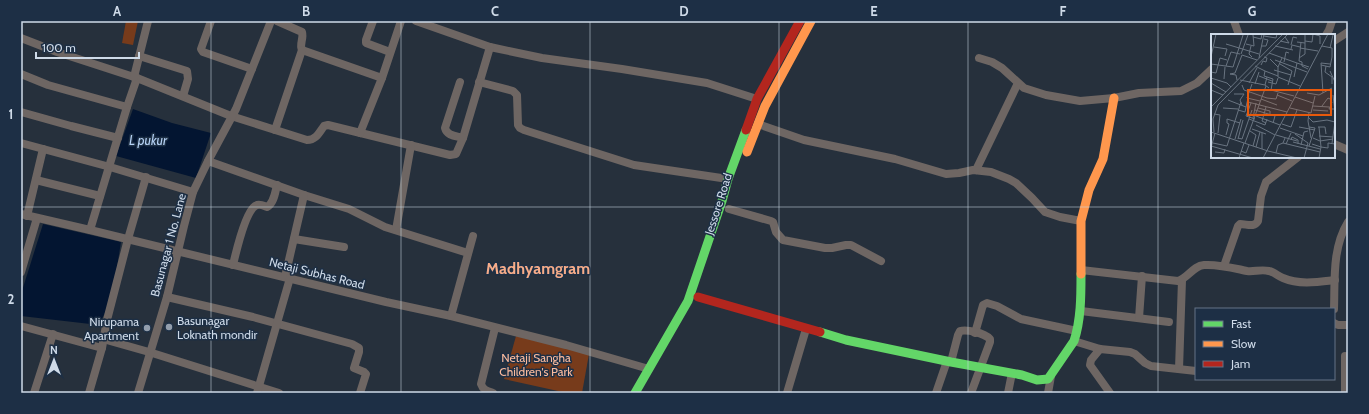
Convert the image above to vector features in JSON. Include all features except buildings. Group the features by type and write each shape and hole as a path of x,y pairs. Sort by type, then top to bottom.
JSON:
{"main road":[{"path":"635,393 693,289 728,179 757,99 800,21"},
{"name":"Jessore Road","path":"742,167 765,106 811,21"},
{"path":"698,297 846,340 949,362 1012,373 1036,380 1048,379 1074,341 1077,331 1081,311 1081,221 1089,190 1103,159 1114,98"},
{"name":"Jessore Road","path":"719,239 735,189"},
{"path":"645,393 704,284"}],"street":[{"path":"90,230 127,107 148,21"},
{"path":"211,21 202,44 201,49 203,52 252,69"},
{"name":"Basunagar 1 No. Lane","path":"138,393 167,296 193,192 234,112 271,21"},
{"path":"274,130 302,50 300,47 304,36 302,32 277,21"},
{"path":"373,21 366,42 390,52"},
{"path":"360,133 382,78 401,21"},
{"path":"416,21 428,23 490,46 542,58 707,83 757,99"},
{"path":"1234,21 1239,34"},
{"path":"1327,34 1332,21"},
{"path":"1335,40 1348,32"},
{"path":"21,38 183,96 234,112 274,130 307,140 312,140 324,126 328,125 452,155 458,151 463,138 490,46"},
{"path":"302,50 382,78"},
{"path":"140,56 187,71 188,79 183,96"},
{"path":"979,58 992,62 1002,68 1024,88 1031,91 1064,99 1080,101 1114,98 1128,95 1181,91 1197,83 1211,73"},
{"path":"21,74 48,85 127,107"},
{"path":"460,82 445,128 451,135 463,138"},
{"path":"479,82 516,92 518,125 524,130 634,165 728,179"},
{"path":"976,170 1018,83"},
{"path":"21,112 118,138"},
{"path":"758,124 804,140 871,154 946,174 976,170 991,172 1009,179 1032,198 1045,212 1060,217 1081,221"},
{"path":"21,143 110,166 193,192"},
{"path":"1335,144 1348,150"},
{"path":"396,230 410,145"},
{"path":"24,215 36,180 43,149"},
{"path":"1224,266 1238,226 1240,224 1256,224 1258,220 1261,196 1266,182 1297,158"},
{"path":"208,161 277,186 349,209 377,224 468,253"},
{"path":"89,393 128,239 146,177"},
{"path":"36,180 100,196"},
{"path":"233,265 251,212 256,205 259,204 267,207 270,206 277,186"},
{"path":"258,390 277,323 304,195"},
{"path":"728,209 771,220 776,232 783,240 825,248 852,245 881,261"},
{"name":"Netaji Subhas Road","path":"24,215 386,302 451,316 566,345 648,370"},
{"path":"21,272 37,218"},
{"path":"1334,308 1338,246 1342,232 1348,222"},
{"path":"451,316 473,236"},
{"path":"294,239 344,247"},
{"path":"1081,270 1178,281 1182,280 1196,267 1203,265 1267,271 1283,278 1312,283 1335,280"},
{"path":"1139,318 1142,276"},
{"path":"1179,369 1182,280"},
{"path":"167,296 277,323 352,344 359,348 354,368 366,374 360,393"},
{"path":"975,333 983,305 987,303 997,306 1021,320 1077,331"},
{"path":"1081,311 1169,322"},
{"path":"1335,324 1348,325"},
{"path":"21,326 102,344 150,352 258,390 279,393"},
{"path":"493,393 483,388 481,384 495,328"},
{"path":"788,393 806,329"},
{"path":"936,393 958,335 960,331 966,330 985,335 990,339 981,368 970,393"},
{"path":"34,393 53,334"},
{"path":"1074,341 1100,349 1130,352 1151,366 1195,371"},
{"path":"1100,349 1091,360 1090,365 1110,393"},
{"path":"1345,393 1346,356"},
{"path":"1008,393 1012,373"},
{"path":"1048,393 1051,376"}],"green space":[{"path":"126,21 138,21 133,45 122,43"},
{"name":"Netaji Sangha Children's Park","path":"516,336 589,354 582,393 567,393 504,379"}],"water":[{"name":"L pukur","path":"133,109 172,123 211,133 196,178 116,156"},
{"path":"43,224 121,242 112,298 99,325 21,316 21,294"}],"traffic: fast":[{"path":"635,393 688,301 728,179 746,130"},
{"path":"820,332 846,340 1022,375 1037,380 1048,379 1074,341 1081,299 1081,274"}],"traffic: slow":[{"path":"747,152 765,106 811,21"},
{"path":"1081,274 1081,221 1089,190 1103,159 1114,98"}],"traffic: jam":[{"path":"746,130 757,99 800,21"},
{"path":"698,297 820,332"}],"place":[{"name":"Basunagar Loknath mondir","path":"169,327"},
{"name":"Nirupama Apartment","path":"147,328"}],"district":[{"name":"Madhyamgram","path":"538,268"}]}
